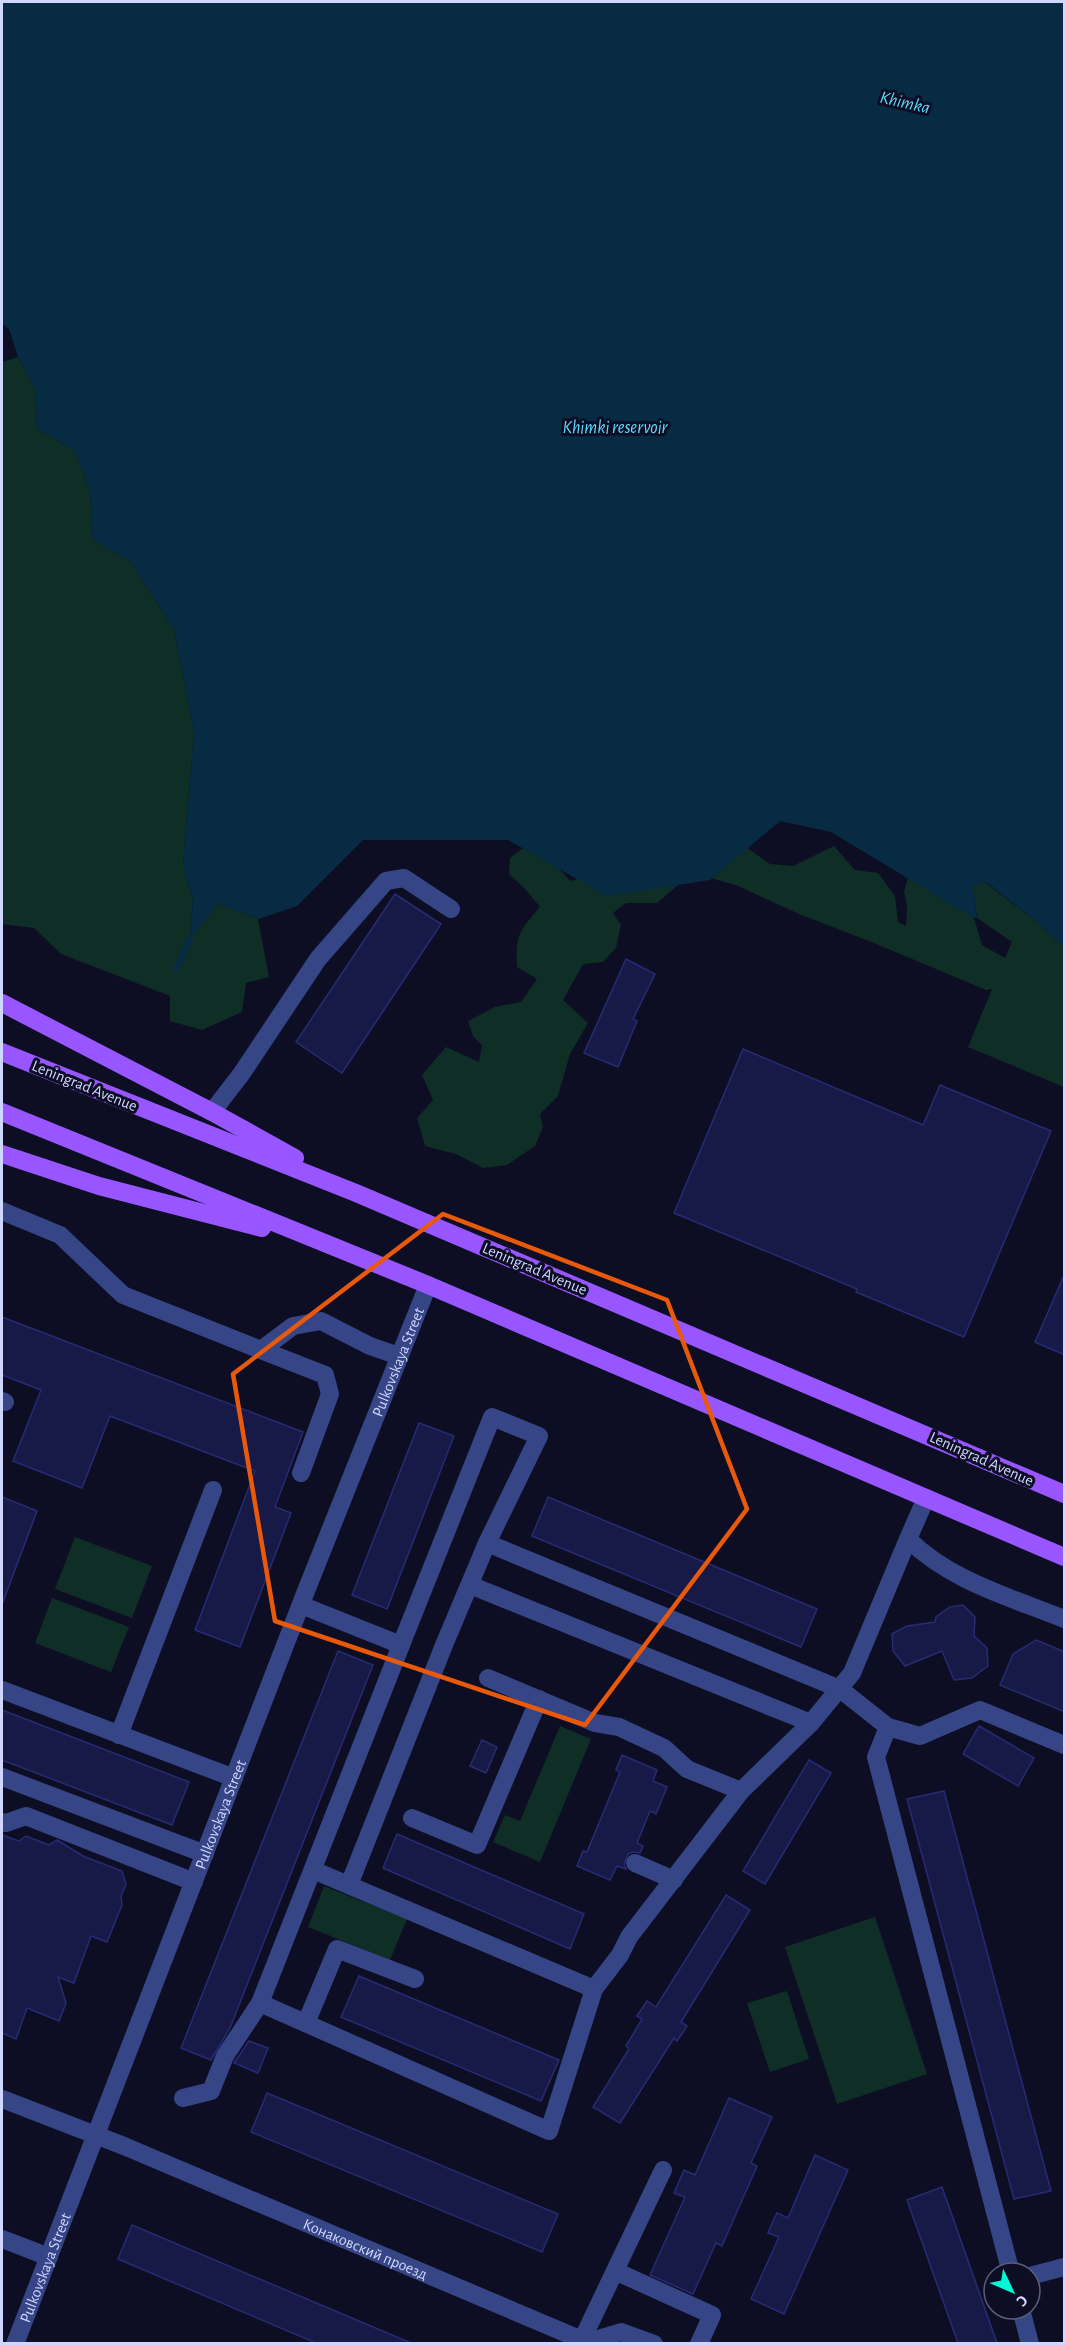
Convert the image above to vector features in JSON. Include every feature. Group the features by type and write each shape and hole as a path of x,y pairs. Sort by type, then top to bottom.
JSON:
{"main road":[{"path":"2,1004 212,1112 356,1193"},
{"name":"Leningrad Avenue","path":"2,1052 356,1193 1065,1494"},
{"path":"2,1112 428,1285 1065,1557"},
{"path":"2,1154 99,1186 334,1246"}],"street":[{"path":"212,1112 242,1072 318,959 386,881 404,878 451,909"},
{"path":"2,1211 60,1235 123,1294 325,1375 330,1394 301,1473"},
{"name":"Pulkovskaya Street","path":"15,2343 301,1605 428,1285"},
{"path":"261,1350 293,1326 321,1321 369,1346 399,1356"},
{"path":"183,2098 211,2091 225,2056 260,2003 492,1417 539,1437 487,1544 349,1886"},
{"path":"119,1735 213,1490"},
{"path":"260,2003 549,2131 594,1989 621,1955 630,1937 741,1791 811,1723 852,1673 926,1498"},
{"path":"908,1539 926,1557 949,1572 1065,1619"},
{"path":"487,1544 840,1689 888,1727 920,1736 980,1710 1065,1745"},
{"path":"470,1585 811,1723"},
{"path":"301,1605 401,1645"},
{"path":"488,1678 595,1723 619,1727 664,1748 687,1770 741,1791"},
{"path":"2,1690 234,1778"},
{"path":"412,1818 477,1845 539,1699"},
{"path":"888,1727 876,1757 1008,2261"},
{"path":"2,1777 205,1854"},
{"path":"2,1822 6,1823 26,1816 194,1882"},
{"path":"635,1863 674,1880"},
{"path":"313,1870 594,1989"},
{"path":"306,2023 337,1949 415,1979"},
{"name":"Конаковский проезд","path":"2,2098 96,2135 582,2342"},
{"path":"582,2342 663,2170"},
{"path":"2,2239 49,2257"},
{"path":"1042,2273 1065,2267"},
{"path":"615,2271 712,2315 699,2343"},
{"path":"1024,2321 1030,2343"},
{"path":"582,2342 621,2332 654,2343"}],"highlighted area":[{"path":"443,1214 667,1300 747,1509 585,1725 275,1621 233,1374"}],"green space":[{"path":"18,357 35,389 37,429 75,451 90,490 93,540 130,561 174,629 194,733 183,864 193,900 190,938 218,903 258,919 269,977 246,983 242,1012 202,1030 170,1021 170,996 61,954 34,928 2,924 2,362"},
{"path":"733,838 770,864 793,866 834,846 855,870 878,873 895,896 898,922 906,926 907,906 904,891 910,872 953,899 974,918 982,945 1005,958 1012,942 977,918 973,885 985,882 1037,922 1064,947 1064,1087 968,1047 992,989 986,990 799,914 736,885 692,873 657,903 626,903 613,913 621,925 616,948 603,962 583,964 563,1000 588,1023 570,1054 558,1096 540,1114 543,1127 535,1146 507,1165 483,1168 456,1154 425,1146 417,1118 433,1100 422,1075 446,1047 479,1062 482,1045 473,1036 468,1021 495,1007 521,1002 537,979 517,967 517,947 523,928 540,907 509,874 510,858 523,848 548,855 570,881"},
{"path":"75,1537 152,1566 132,1618 55,1589"},
{"path":"52,1598 129,1627 111,1672 35,1643"},
{"path":"560,1726 591,1739 540,1862 493,1842 505,1815 520,1821"},
{"path":"324,1886 407,1919 390,1960 308,1927"},
{"path":"875,1917 927,2074 837,2104 785,1947"},
{"path":"787,1991 809,2059 770,2072 747,2003"}],"water":[{"name":"Khimki reservoir","path":"2,2 1064,2 1064,947 1037,922 986,882 973,885 977,918 974,918 831,832 780,821 710,880 607,896 508,840 363,840 297,906 258,919 218,903 190,939 193,900 183,864 194,733 174,629 130,561 93,540 90,490 75,451 37,429 35,389 18,357 9,329 2,324"}],"building":[{"path":"395,894 441,924 342,1073 296,1042"},
{"path":"626,959 655,974 633,1019 637,1021 618,1067 584,1053"},
{"path":"743,1049 923,1125 940,1085 1051,1131 964,1337 856,1292 857,1289 674,1213"},
{"path":"1065,1273 1065,1355 1035,1342"},
{"path":"2,1317 303,1432 275,1507 291,1513 240,1647 195,1630 255,1471 110,1416 82,1488 13,1461 41,1390 2,1375"},
{"path":"419,1423 454,1436 387,1609 352,1595"},
{"path":"2,1497 37,1511 3,1602 2,1601"},
{"path":"548,1497 817,1609 801,1647 532,1536"},
{"path":"963,1605 975,1617 974,1636 987,1648 988,1666 972,1678 954,1680 942,1651 905,1666 893,1651 892,1634 907,1626 935,1622 936,1617 950,1607"},
{"path":"1036,1640 1065,1652 1065,1712 1000,1685 1013,1654"},
{"path":"338,1651 373,1665 230,2028 211,2060 181,2048"},
{"path":"2,1710 189,1782 172,1825 2,1760"},
{"path":"979,1726 1034,1758 1018,1786 963,1754"},
{"path":"482,1740 497,1747 486,1773 470,1766"},
{"path":"622,1755 657,1770 653,1781 667,1787 656,1814 650,1811 637,1843 643,1846 640,1853 628,1854 624,1864 626,1869 617,1866 610,1880 577,1866 583,1851 587,1852 620,1772 616,1770"},
{"path":"809,1760 831,1773 765,1884 743,1871"},
{"path":"944,1791 1051,2191 1014,2199 907,1799"},
{"path":"397,1834 584,1914 570,1949 383,1868"},
{"path":"2,1835 19,1841 26,1836 49,1845 57,1840 83,1856 122,1871 126,1884 121,1896 122,1905 107,1942 91,1936 74,1983 58,1977 66,2003 59,2021 27,2008 16,2039 2,2033"},
{"path":"726,1895 750,1910 681,2022 687,2026 677,2041 674,2038 620,2123 593,2107 629,2049 626,2046 642,2019 637,2016 647,2001 656,2007"},
{"path":"359,1976 559,2060 541,2101 341,2017"},
{"path":"249,2041 268,2048 258,2073 234,2063"},
{"path":"267,2093 558,2214 542,2252 251,2132"},
{"path":"729,2098 772,2117 751,2163 757,2166 722,2246 716,2243 693,2294 650,2275 685,2197 674,2193 684,2170 695,2175"},
{"path":"815,2155 848,2170 784,2314 751,2299 779,2237 768,2233 774,2219 777,2213 788,2218"},
{"path":"942,2187 982,2300 982,2321 989,2321 997,2343 958,2343 907,2200"},
{"path":"132,2225 411,2343 316,2343 118,2259"}],"waterway":[{"path":"176,969 190,939"}],"water label":[{"name":"Khimka","path":"905,102"}]}
